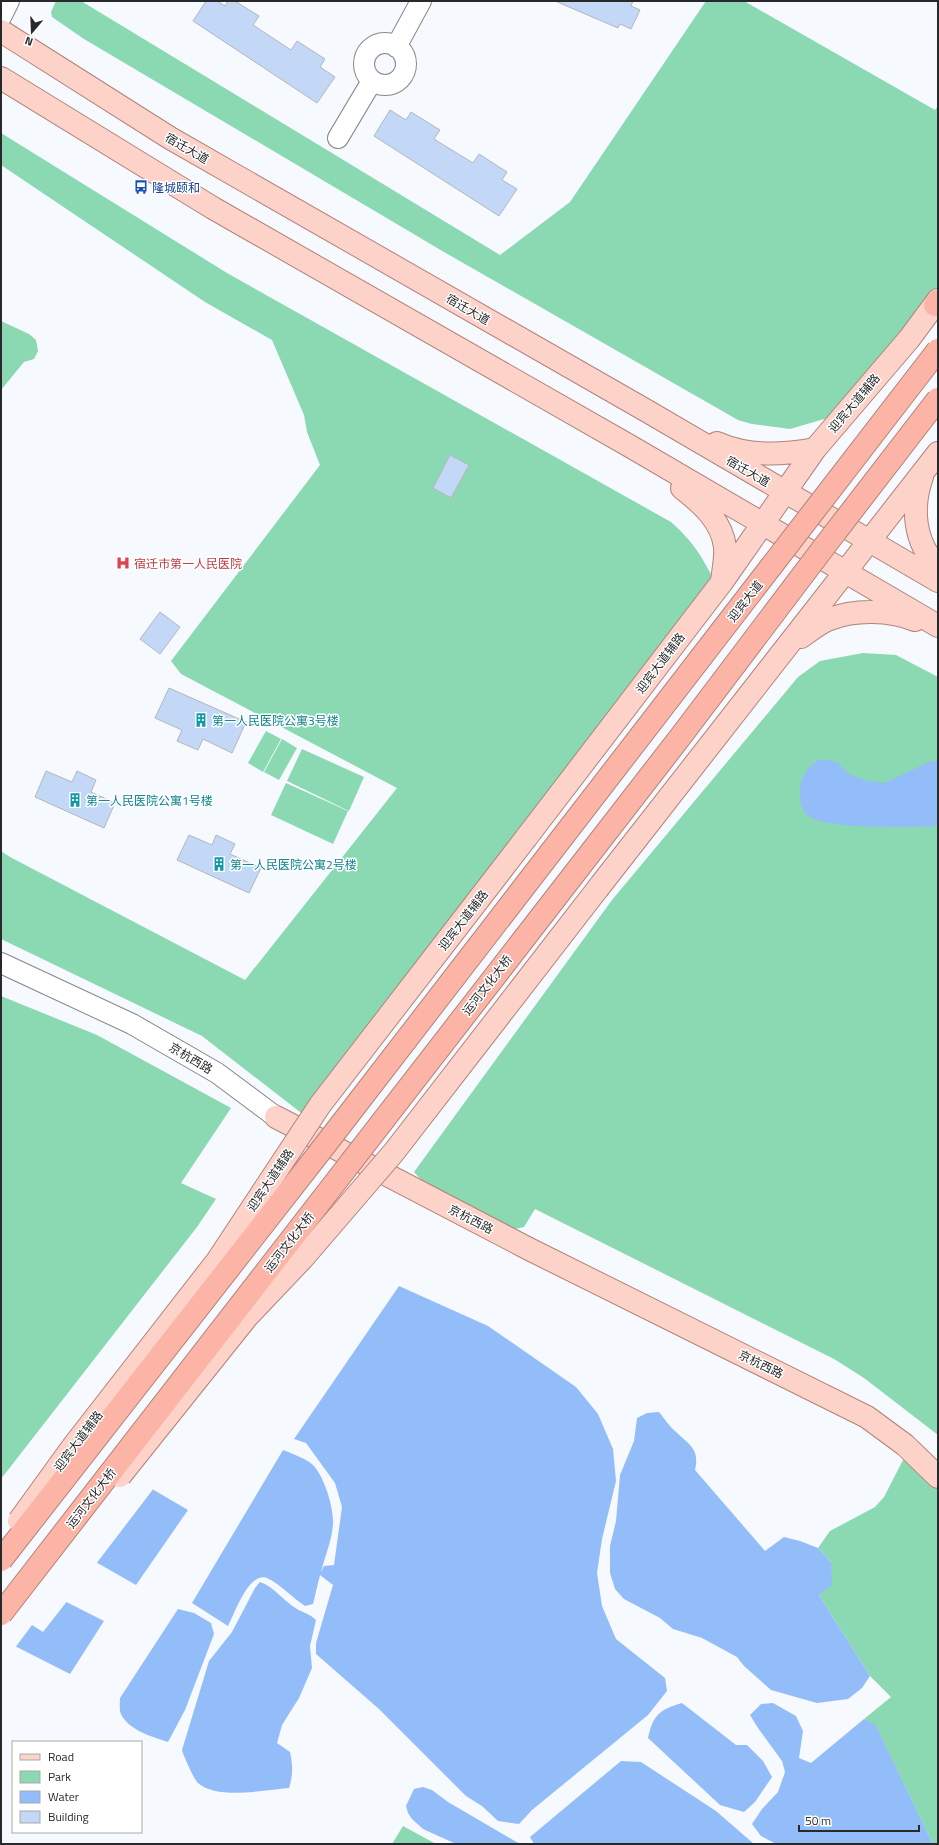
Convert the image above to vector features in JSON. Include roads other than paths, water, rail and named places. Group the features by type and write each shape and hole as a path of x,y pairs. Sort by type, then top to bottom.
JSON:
{"highway":[{"name":"迎宾大道","path":"1,1560 327,1143 938,350"},
{"name":"运河文化大桥","path":"1,1614 681,736 938,399"}],"main road":[{"name":"宿迁大道","path":"1,31 170,138 646,411 938,581"},
{"path":"1,78 213,208 628,445 938,626"},
{"name":"迎宾大道辅路","path":"1,1550 7,1538 74,1445 217,1261 320,1105 722,582 815,449 909,339 937,302"},
{"path":"646,411 730,449 757,454 791,453 815,449"},
{"path":"628,445 702,503 716,523 725,547 722,582"},
{"path":"18,1593 70,1538 247,1317 303,1258 394,1152 938,453"},
{"path":"924,470 917,492 916,522 920,541 931,559 938,567"},
{"path":"784,650 814,628 830,619 855,613 881,613 906,616 938,629"},
{"name":"京杭西路","path":"276,1117 529,1249 867,1417 905,1445 938,1477"}],"street":[{"path":"1,17 9,1"},
{"path":"396,47 421,1"},
{"path":"387,43 396,47 403,54 406,61 403,75 398,80 386,85 372,81 364,70 364,63 368,51 374,46 387,43"},
{"path":"338,138 372,81"},
{"name":"京杭西路","path":"1,963 132,1024 216,1073 276,1117"}],"water":[{"path":"818,760 837,762 849,774 869,781 884,783 929,762 938,760 938,826 852,826 819,821 810,817 802,806 800,800 800,788 804,774 810,766"},
{"path":"399,1286 488,1326 576,1387 598,1414 613,1449 616,1481 602,1539 597,1573 602,1606 616,1639 665,1678 667,1691 648,1715 532,1810 519,1824 498,1821 482,1806 466,1796 379,1709 316,1654 316,1643 333,1585 320,1575 313,1604 305,1606 269,1579 262,1577 256,1580 244,1594 228,1626 192,1603 283,1450 303,1458 313,1465 321,1477 328,1493 332,1510 333,1524 330,1542 321,1572 324,1566 334,1565 342,1507 335,1483 306,1443 294,1439"},
{"path":"659,1412 695,1452 695,1470 765,1551 784,1537 818,1548 831,1562 832,1585 819,1595 870,1676 862,1688 848,1699 817,1703 771,1690 744,1666 737,1657 702,1638 673,1629 660,1618 624,1599 615,1589 610,1573 610,1546 616,1521 620,1475 634,1441 637,1418 647,1413"},
{"path":"147,1486 188,1510 136,1585 38,1529"},
{"path":"1,1569 104,1621 70,1674 1,1639"},
{"path":"260,1582 270,1587 292,1606 316,1620 310,1646 312,1668 299,1698 282,1725 277,1743 290,1752 292,1775 289,1788 242,1793 217,1791 206,1788 198,1783 189,1768 182,1750 209,1661 232,1632 255,1588"},
{"path":"178,1609 194,1613 211,1623 214,1634 185,1710 168,1742 135,1729 124,1720 120,1712 120,1698"},
{"path":"682,1703 736,1745 747,1745 763,1761 772,1777 755,1802 744,1812 720,1805 648,1738 652,1724 658,1714 668,1708"},
{"path":"773,1703 796,1716 803,1731 799,1758 811,1763 864,1719 875,1724 933,1844 776,1844 761,1836 752,1824 762,1809 778,1792 785,1772 782,1761 750,1715 761,1704"},
{"path":"621,1761 641,1762 716,1811 754,1844 534,1844 530,1837"},
{"path":"423,1787 432,1790 448,1802 520,1844 456,1844 423,1829 412,1819 406,1806 414,1789"}],"place":[{"name":"隆城颐和","path":"141,187"},
{"name":"宿迁市第一人民医院","path":"123,563"},
{"name":"第一人民医院公寓3号楼","path":"201,720"},
{"name":"第一人民医院公寓1号楼","path":"75,800"},
{"name":"第一人民医院公寓2号楼","path":"219,864"}]}
